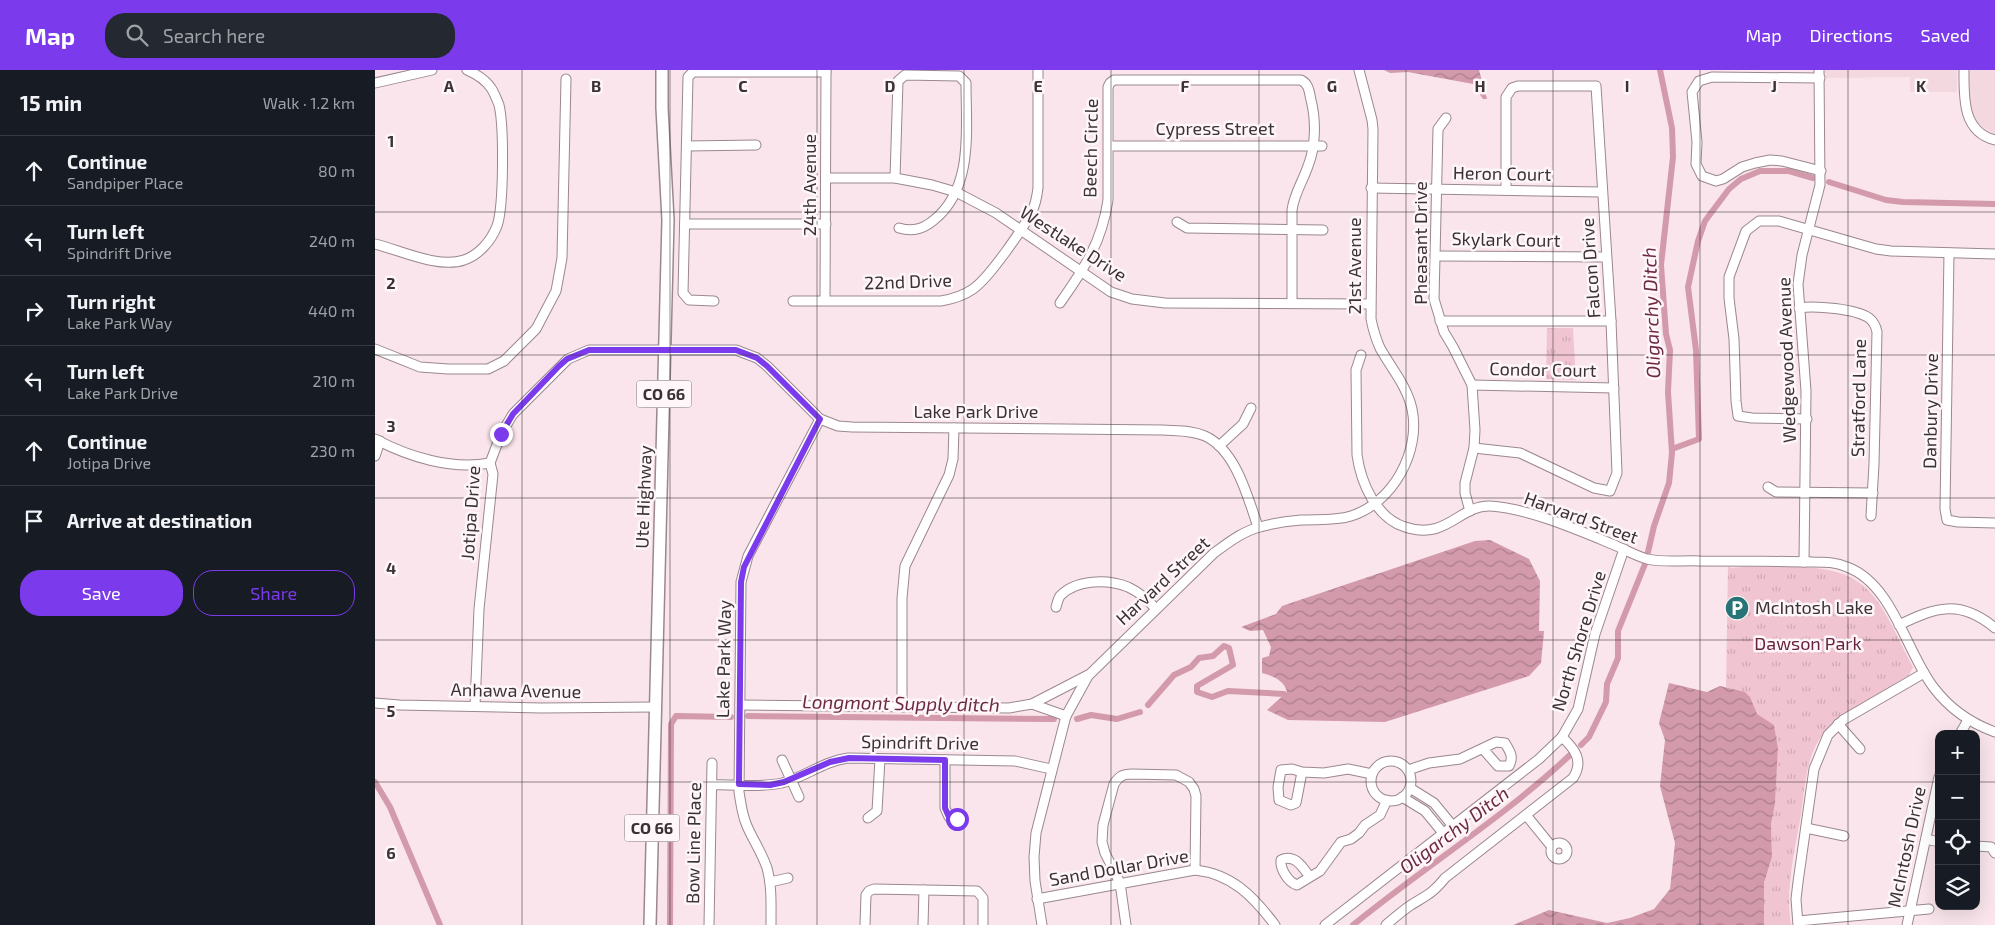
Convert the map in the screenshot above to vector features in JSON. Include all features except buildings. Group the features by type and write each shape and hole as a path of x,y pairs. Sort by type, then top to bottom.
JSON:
{"main road":[{"name":"Ute Highway","path":"649,925 666,349 668,220 662,108 663,72"}],"street":[{"path":"375,83 432,70"},
{"path":"375,244 445,262 463,260 486,246 497,226 502,197 501,122 498,104 491,87 477,75 467,70"},
{"name":"22nd Drive","path":"793,301 941,301 955,299 975,288 985,279 1033,210 1038,188 1038,70"},
{"name":"21st Avenue","path":"1359,70 1372,120 1370,304 1374,334 1407,393 1414,425 1413,441 1402,470 1394,484 1375,502"},
{"path":"1964,70 1964,102 1967,114 1977,130 1990,139 1995,140"},
{"path":"714,301 689,300 683,293 688,77 691,73 826,71"},
{"name":"24th Avenue","path":"825,300 827,224 826,71"},
{"path":"1820,74 1712,77 1699,81 1692,92 1697,142 1696,164 1702,176 1716,181 1723,179 1742,167 1755,162 1770,160 1782,161 1821,171"},
{"name":"Wedgewood Avenue","path":"1804,562 1807,391 1798,284 1808,229 1820,185 1820,74"},
{"path":"895,178 899,75 966,76 966,150 956,192 949,205 928,225 916,230 899,228"},
{"path":"375,350 420,367 467,370 488,369 504,361 536,329 556,292 562,258 566,79"},
{"name":"Beech Circle","path":"1060,303 1081,272 1097,243 1106,218 1109,146 1108,88 1110,83 1114,80 1301,80 1307,84 1318,146 1293,200 1291,230 1292,303"},
{"name":"Falcon Drive","path":"1474,448 1519,453 1594,488 1610,491 1617,473 1611,322 1596,86 1518,86 1508,92 1506,97 1506,190"},
{"name":"Pheasant Drive","path":"1446,118 1438,129 1434,299 1440,321 1472,386 1475,430 1474,448 1465,483 1465,493 1470,511"},
{"path":"687,146 756,145"},
{"name":"Cypress Street","path":"1109,146 1318,146"},
{"name":"Westlake Drive","path":"827,178 895,178 956,192 996,212 1111,292 1148,302 1370,304"},
{"name":"Heron Court","path":"1371,188 1602,192"},
{"path":"1807,419 1738,416 1729,277 1747,231 1752,225 1767,220 1779,221 1883,250 1995,254"},
{"path":"1177,222 1187,228 1323,230"},
{"path":"685,224 827,224"},
{"name":"Danbury Drive","path":"1949,253 1945,509 1947,520 1995,523"},
{"name":"Skylark Court","path":"1436,256 1607,258"},
{"name":"Stratford Lane","path":"1799,308 1824,306 1865,316 1875,325 1877,341 1871,516"},
{"path":"1440,321 1611,322"},
{"name":"Lake Park Drive","path":"666,349 736,350 757,358 820,419 838,426 852,428 1190,432 1207,437 1219,446 1236,468 1258,527"},
{"name":"Jotipa Drive","path":"475,706 479,609 493,474 490,463 501,434 513,414 567,359 589,350 666,349"},
{"path":"1361,354 1356,370 1357,455 1363,484 1375,502"},
{"name":"Condor Court","path":"1472,386 1614,388"},
{"path":"1219,446 1243,424 1251,408"},
{"name":"Lake Park Way","path":"771,925 770,882 761,851 746,824 741,809 739,784 741,582 744,567 820,419"},
{"path":"902,707 903,582 905,566 949,475 953,459 954,428"},
{"path":"375,456 378,440 409,454 461,466 490,463"},
{"path":"1767,487 1776,492 1873,493"},
{"name":"Harvard Street","path":"741,705 1009,708 1032,704 1090,674 1214,553 1231,541 1258,527 1279,522 1336,519 1351,516 1375,502 1386,516 1396,523 1416,530 1429,530 1445,526 1470,511 1488,506 1525,512 1642,557 1661,560 1835,563 1857,572 1881,594 1924,673 1944,700 1968,720 1995,732"},
{"name":"North Shore Drive","path":"1325,925 1539,759 1562,737 1578,709 1597,627 1624,550"},
{"path":"1056,607 1059,597 1067,591 1077,586 1101,582 1128,587 1139,593 1156,609"},
{"path":"1899,625 1933,610 1956,609 1981,617 1995,628"},
{"path":"1924,673 1838,724 1828,736 1815,766 1796,900 1798,923 1929,909"},
{"path":"1042,925 1037,899 1034,857 1036,833 1066,716 1090,674"},
{"name":"Anhawa Avenue","path":"375,703 399,706 656,707"},
{"path":"1032,704 1066,716"},
{"path":"1962,730 1968,720"},
{"path":"1838,724 1860,748"},
{"path":"1386,925 1412,904 1425,898 1445,878 1566,784 1577,771 1578,757 1570,744 1562,737"},
{"path":"1408,770 1429,763 1460,759 1483,749"},
{"name":"Spindrift Drive","path":"711,784 770,785 791,780 830,762 845,758 1015,761 1051,769"},
{"path":"868,818 877,811 881,759"},
{"path":"782,760 799,797"},
{"path":"945,760 945,808 949,817 957,819"},
{"path":"1387,761 1396,762 1408,770 1411,778 1406,795 1387,800 1376,795 1371,785 1371,774 1379,765 1387,761"},
{"name":"Bow Line Place","path":"709,925 712,763"},
{"path":"1302,772 1325,773 1348,769 1371,774"},
{"path":"1126,925 1120,884 1105,853 1102,830 1113,784 1117,778 1125,774 1176,775 1189,782 1196,796 1195,870"},
{"path":"1409,788 1434,803 1452,825"},
{"name":"McIntosh Drive","path":"1907,925 1935,796"},
{"path":"1402,797 1425,811 1443,833"},
{"path":"1310,877 1327,864 1334,849 1341,842 1351,839 1365,825 1380,816 1387,800"},
{"path":"1526,815 1552,848"},
{"path":"1806,828 1844,836"},
{"path":"1926,840 1935,841"},
{"path":"1980,846 1994,847"},
{"name":"Sand Dollar Drive","path":"1037,899 1195,870 1221,876 1243,889 1260,905 1275,925"},
{"path":"770,882 788,878"},
{"path":"865,925 867,895 873,889 977,891 983,898 983,925"},
{"path":"923,925 924,890"}],"shaded area":[{"path":"1825,70 1957,70 1957,92 1910,92 1910,77 1826,78"},
{"path":"1969,70 1995,70 1995,134 1982,127 1970,109"}],"green space":[{"path":"1547,328 1573,328 1576,380 1546,379"},
{"name":"Dawson Park","path":"1728,566 1731,568 1814,568 1837,572 1859,582 1881,607 1913,667 1909,675 1837,719 1825,731 1815,746 1807,771 1791,870 1789,911 1791,925 1764,925 1764,883 1772,857 1771,824 1775,804 1778,748 1774,725 1758,716 1741,694 1726,687"}],"water":[{"path":"1384,70 1479,70 1487,99 1483,99 1473,84 1408,72 1390,73"},
{"path":"1490,540 1529,559 1540,581 1539,631 1544,631 1541,663 1529,676 1385,722 1288,720 1267,710 1287,692 1286,688 1274,677 1262,673 1262,658 1269,656 1271,647 1263,630 1250,631 1241,627 1276,614 1282,606 1475,541"},
{"path":"1669,683 1707,692 1720,686 1745,692 1750,697 1757,714 1774,725 1778,748 1775,804 1771,824 1772,857 1764,883 1764,925 1513,925 1549,910 1607,923 1630,918 1654,909 1670,889 1675,843 1660,786 1665,740 1659,723"}],"waterway":[{"name":"Oligarchy Ditch","path":"1648,552 1654,526 1669,483 1672,453 1668,392 1670,350 1666,334 1661,265 1673,157 1672,128 1660,70"},
{"name":"Longmont Supply ditch","path":"1672,449 1699,439 1696,350 1688,287 1698,241 1705,221 1729,189 1741,179 1760,171 1789,171 1813,178"},
{"name":"Longmont Supply ditch","path":"1829,182 1886,200 1995,204"},
{"name":"Oligarchy Ditch","path":"1581,745 1589,737 1606,702 1607,684 1618,658 1618,631 1645,564"},
{"name":"Longmont Supply ditch","path":"1148,705 1174,675 1191,667 1199,658 1213,656 1224,646 1229,648 1233,665 1197,686 1197,692 1212,697 1228,691 1284,694"},
{"name":"Longmont Supply ditch","path":"1077,719 1091,715 1117,719 1140,712"},
{"name":"Longmont Supply ditch","path":"670,925 671,724 676,716 731,717"},
{"name":"Longmont Supply ditch","path":"748,716 1054,719"},
{"name":"Oligarchy Ditch","path":"1353,925 1518,800 1570,755"},
{"path":"375,782 390,807 440,925"}],"place":[{"name":"McIntosh Lake","path":"1737,608"}],"route":[{"path":"501,434 513,414 559,366 567,359 589,350 736,350 757,358 767,366 820,419 744,567 741,582 739,784 770,785 784,782 830,762 849,758 945,760 945,808 949,817 957,819"}]}
